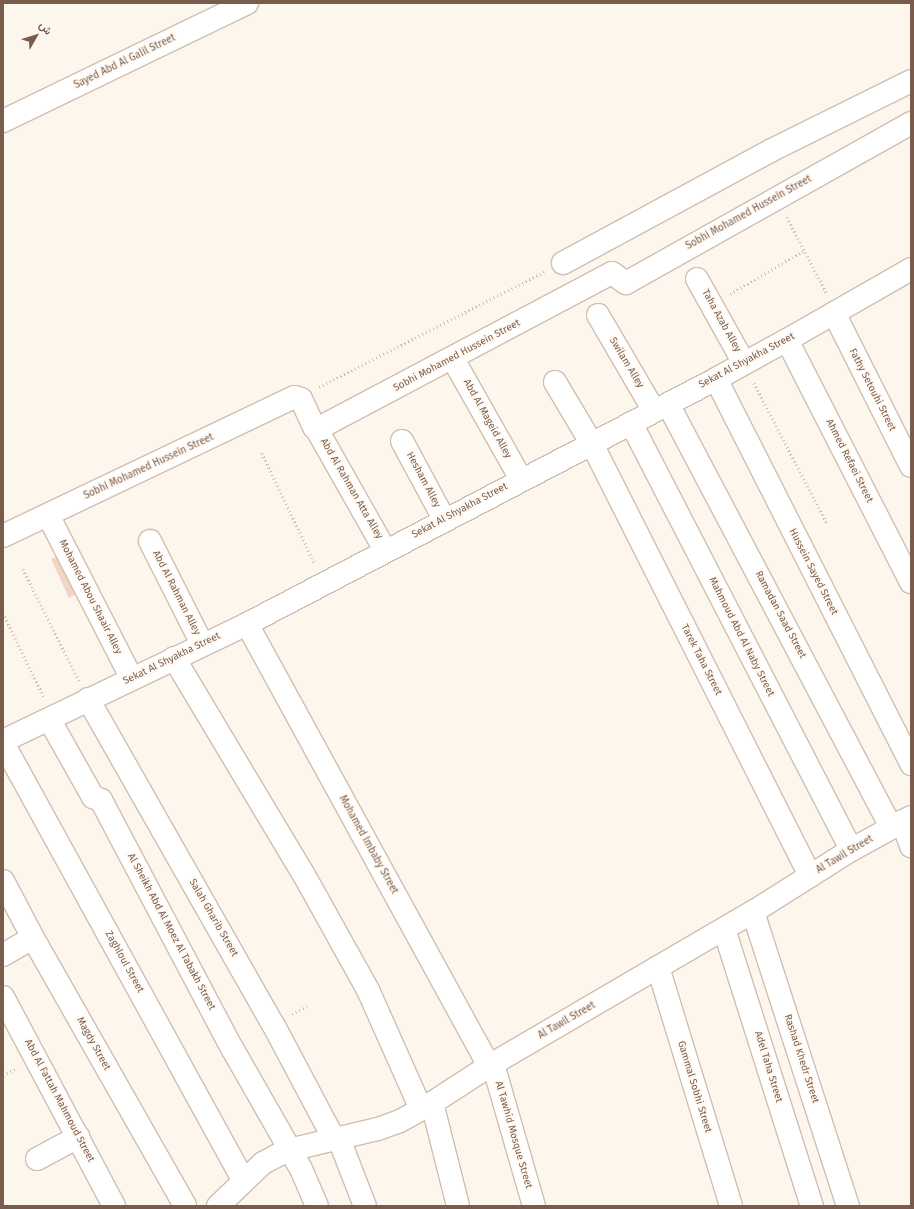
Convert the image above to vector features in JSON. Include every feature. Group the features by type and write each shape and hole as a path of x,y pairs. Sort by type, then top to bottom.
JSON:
{"street":[{"name":"Sayed Abd Al Galil Street","path":"3,121 247,3"},
{"path":"563,263 770,151 911,81"},
{"name":"Sobhi Mohamed Hussein Street","path":"316,428 319,428 454,359 612,273 626,283 911,123"},
{"name":"Sekat Al Shyakha Street","path":"3,742 88,699 247,624 521,479 631,424 787,340 911,269"},
{"name":"Taha Azab Alley","path":"697,279 744,363"},
{"name":"Fathy Setouhi Street","path":"835,313 911,466"},
{"name":"Swilam Alley","path":"598,315 661,407"},
{"name":"Ahmed Refaei Street","path":"787,340 911,582"},
{"name":"Abd Al Mageid Alley","path":"454,359 521,479"},
{"name":"Hussein Sayed Street","path":"716,379 911,764"},
{"name":"Tarek Taha Street","path":"555,382 592,444 810,876"},
{"path":"299,397 316,428"},
{"name":"Sobhi Mohamed Hussein Street","path":"3,536 288,400 299,397"},
{"name":"Ramadan Saad Street","path":"661,407 901,822 911,846"},
{"name":"Mahmoud Abd Al Naby Street","path":"631,424 851,850"},
{"name":"Abd Al Rahman Atta Alley","path":"316,428 385,550"},
{"name":"Hesham Alley","path":"402,441 444,520"},
{"name":"Mohamed Abou Shaair Alley","path":"48,515 132,678"},
{"name":"Abd Al Rahman Alley","path":"150,541 202,644"},
{"name":"Mohamed Imbaby Street","path":"247,624 491,1065"},
{"path":"174,658 304,875 368,990 426,1106 458,1206"},
{"name":"Salah Gharib Street","path":"88,699 270,1017 336,1139 365,1206"},
{"name":"Al Sheikh Abd Al Moez Al Tabakh Street","path":"51,718 93,797 101,800 232,1048 301,1169 317,1206"},
{"name":"Zaghloul Street","path":"3,742 244,1181"},
{"name":"Al Tawil Street","path":"218,1206 264,1163 289,1150 378,1129 400,1121 491,1065 753,912 851,850 901,822"},
{"name":"Magdy Street","path":"3,881 33,938 185,1206"},
{"name":"Rashad Khedr Street","path":"753,912 848,1206"},
{"name":"Adel Taha Street","path":"724,929 812,1206"},
{"path":"3,955 33,938"},
{"name":"Gammal Sobhi Street","path":"658,968 731,1206"},
{"name":"Abd Al Fattah Mahmoud Street","path":"3,997 114,1206"},
{"name":"Al Tawhid Mosque Street","path":"491,1065 534,1206"},
{"path":"37,1159 78,1137"}],"path":[{"path":"777,197 835,313"},
{"path":"712,305 804,251"},
{"path":"299,397 563,263"},
{"path":"744,363 827,523"},
{"path":"262,453 324,582"},
{"path":"23,569 88,699"},
{"path":"3,613 51,718"}],"building":[{"path":"67,552 85,590 69,598 51,559"}]}
